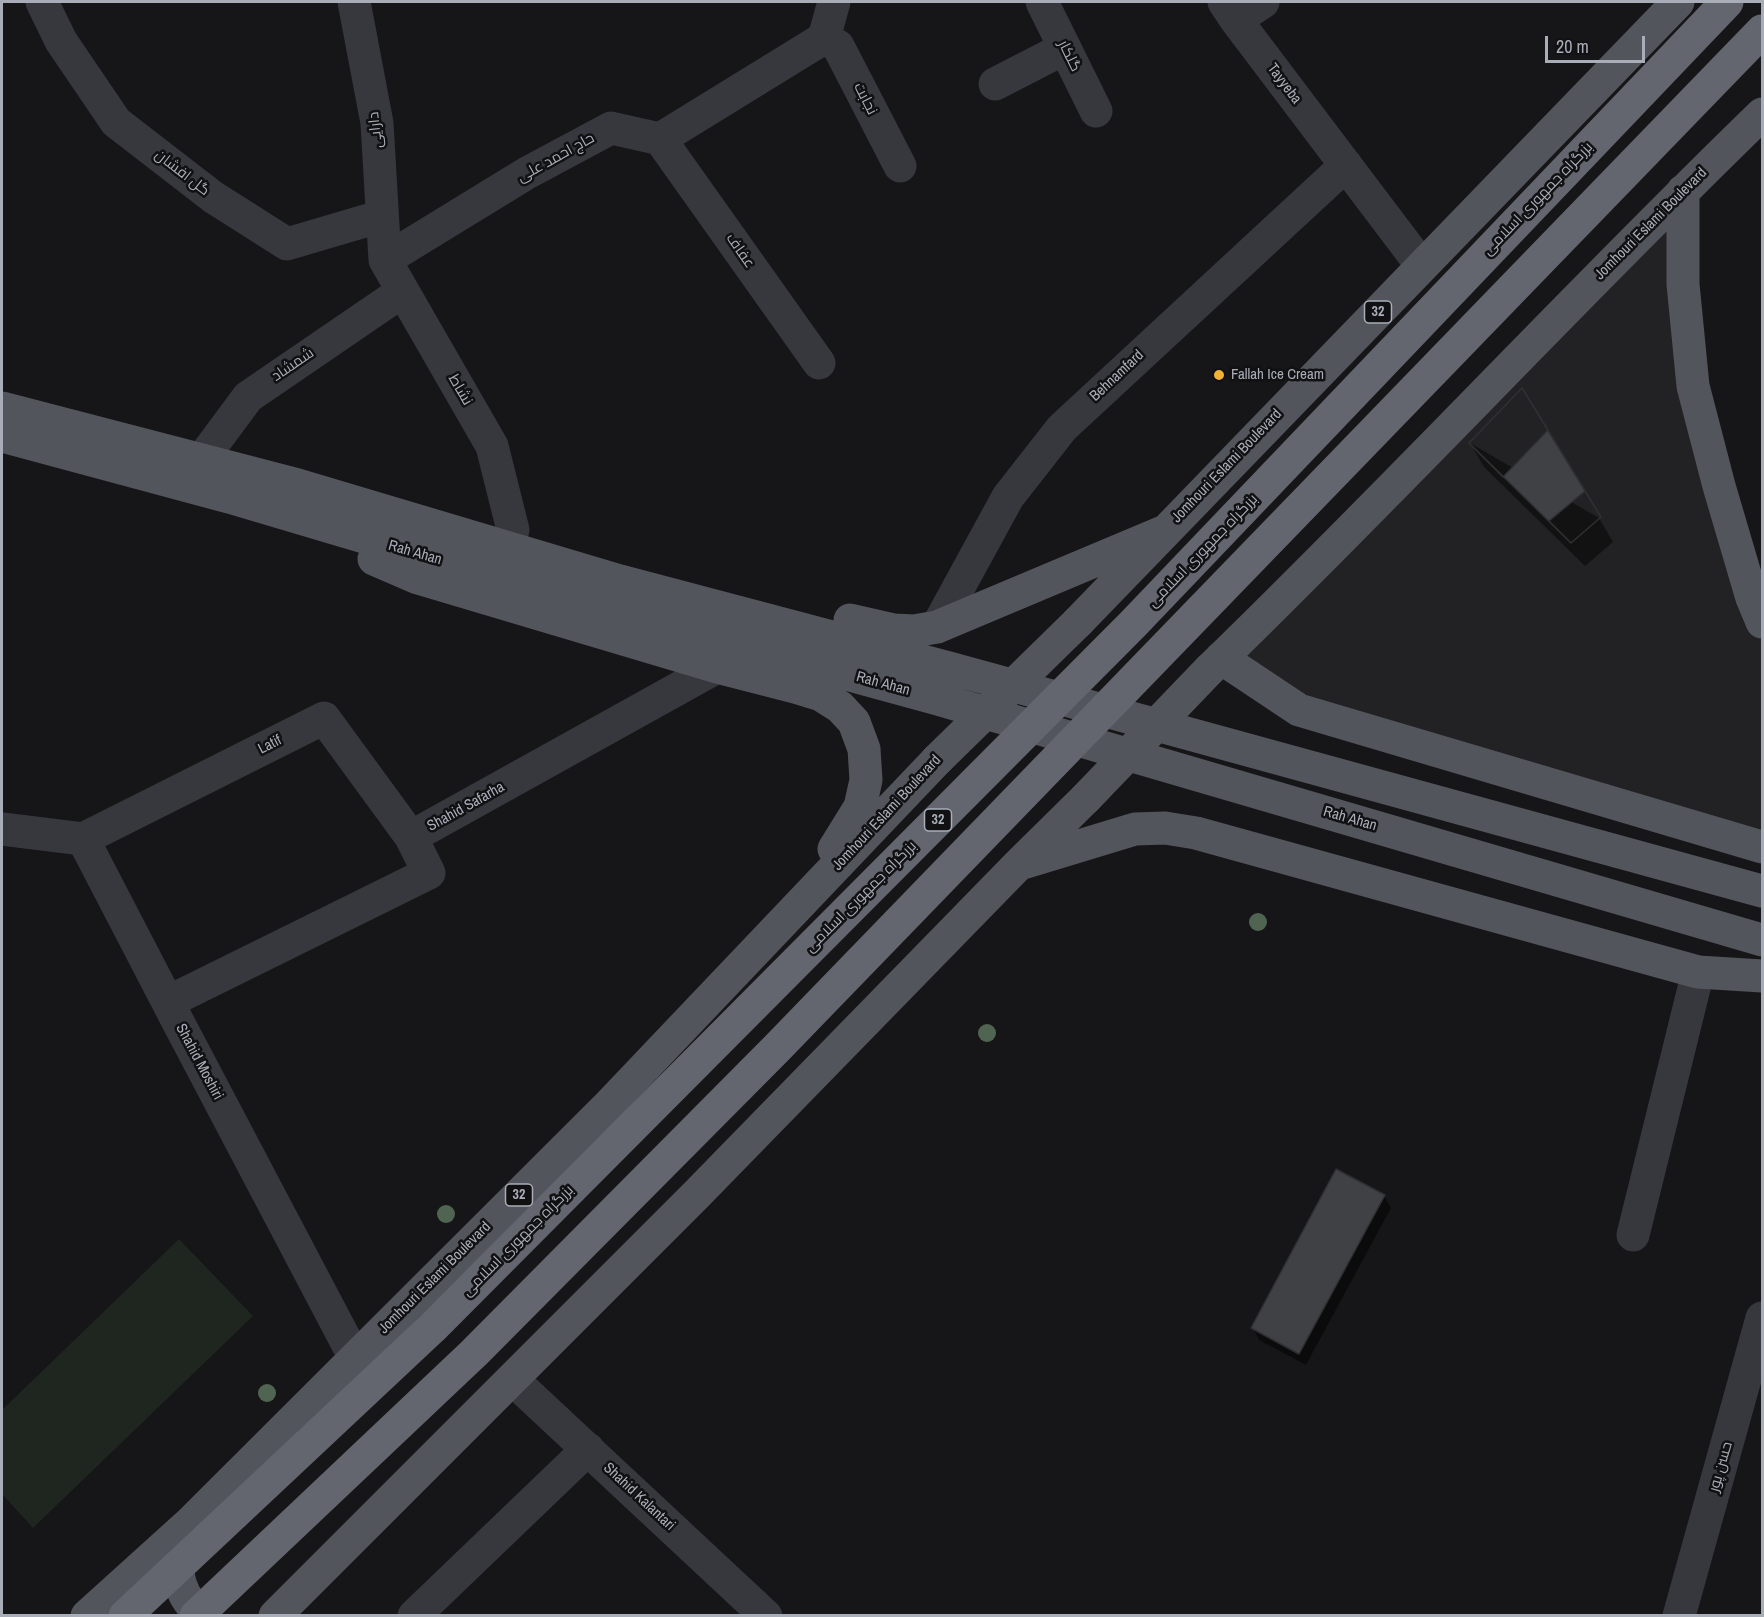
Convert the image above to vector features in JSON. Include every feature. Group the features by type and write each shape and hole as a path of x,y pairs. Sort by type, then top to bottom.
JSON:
{"highway":[{"name":"بزرگراه جمهوری اسلامی","path":"125,1616 432,1328 1133,624 1727,2"},
{"path":"196,1616 474,1353 768,1057 1762,31"}],"main road":[{"name":"Jomhouri Eslami Boulevard","path":"87,1616 191,1522 605,1109 937,760 1078,622 1678,2"},
{"name":"Jomhouri Eslami Boulevard","path":"275,1616 704,1186 1086,798 1215,663 1762,114"},
{"path":"1683,191 1683,284 1693,386 1752,598 1762,622"},
{"name":"Rah Ahan","path":"2,408 298,485 620,581 961,671 1762,891"},
{"name":"Rah Ahan","path":"2,436 229,498 583,602 938,699 1762,940"},
{"path":"298,485 429,507 837,618 894,630 914,631 937,627 1163,532"},
{"path":"229,498 418,578 717,667 821,694 840,707 854,722 864,749 866,780 860,807 838,843 778,929"},
{"path":"1215,663 1299,710 1762,847"},
{"path":"1019,864 1135,829 1165,828 1196,833 1698,972 1762,976"},
{"path":"191,1522 178,1544 176,1570 184,1594 206,1616"}],"street":[{"name":"گل افشان","path":"42,2 61,41 116,122 222,203 287,244 382,216"},
{"name":"دارایی","path":"354,2 377,123 384,260"},
{"path":"660,140 824,38 834,2"},
{"name":"گلکار","path":"1042,2 1096,111"},
{"path":"1230,11 1263,2"},
{"name":"Tayyeba","path":"1230,11 1422,266"},
{"name":"نجابت","path":"824,38 838,46 900,166"},
{"path":"995,84 1065,48"},
{"name":"حاج احمد علی","path":"384,260 527,173 610,128 660,140"},
{"name":"عفاف","path":"660,140 819,363"},
{"name":"Behnamfard","path":"937,627 1008,497 1062,428 1346,165"},
{"name":"نشاط","path":"384,260 492,446 513,530"},
{"name":"شمشاد","path":"202,459 248,397 402,291"},
{"name":"Shahid Safarha","path":"168,1002 429,873 411,837 717,667"},
{"name":"Latif","path":"83,838 324,718 411,837"},
{"path":"2,829 83,838"},
{"name":"Shahid Moshiri","path":"83,838 355,1358"},
{"path":"1633,1235 1698,972"},
{"name":"حسن پور","path":"1679,1616 1762,1318"},
{"name":"Shahid Kalantari","path":"512,1379 588,1449 736,1604 766,1616"},
{"path":"414,1616 588,1449"}],"shaded area":[{"path":"1683,191 1683,284 1762,622 1762,847 1299,710 1236,644"},
{"path":"179,1239 253,1316 33,1528 2,1494 2,1410"}],"building":[{"path":"1522,388 1601,517 1571,543 1469,443"},
{"path":"1522,388 1548,430 1503,477 1469,443"},
{"path":"1585,491 1601,517 1571,543 1549,521"},
{"path":"1336,1169 1385,1195 1299,1354 1251,1328"}],"place":[{"name":"Fallah Ice Cream","path":"1219,375"}]}
